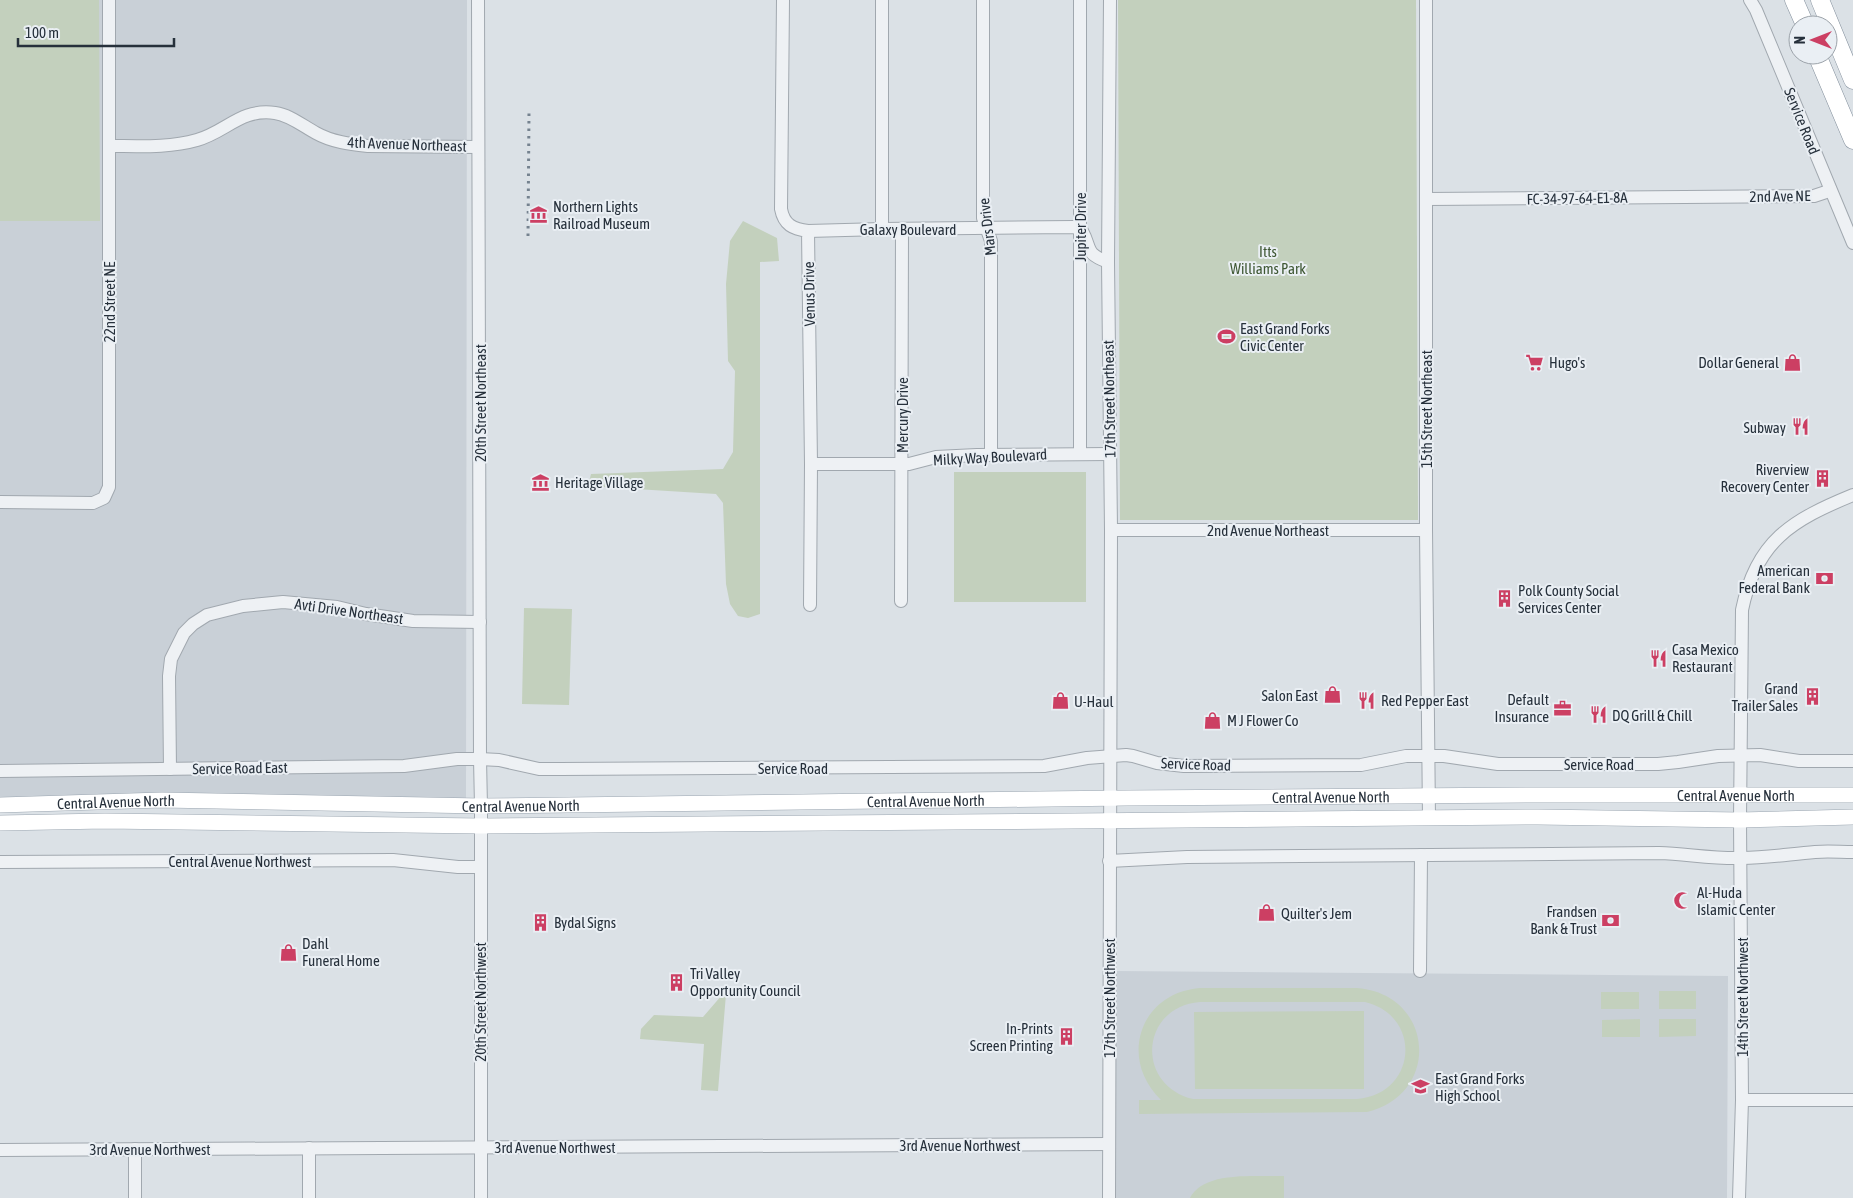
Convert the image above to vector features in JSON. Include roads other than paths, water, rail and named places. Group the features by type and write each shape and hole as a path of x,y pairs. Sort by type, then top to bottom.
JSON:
{"highway":[{"path":"1794,0 1801,15"},
{"path":"1820,0 1853,80"},
{"path":"1821,65 1853,140"}],"main road":[{"name":"Central Avenue North","path":"0,805 162,800 481,806 1428,795 1853,795"},
{"name":"Central Avenue North","path":"0,823 105,821 481,826 1538,817 1740,820 1853,817"}],"street":[{"name":"22nd Street NE","path":"0,502 93,502 104,498 110,487 109,0"},
{"name":"20th Street Northeast","path":"478,0 481,806"},
{"path":"783,0 782,209 784,218 789,226 797,230 808,231"},
{"path":"882,0 882,229"},
{"name":"Mars Drive","path":"983,0 983,218 991,241 991,454"},
{"name":"Jupiter Drive","path":"1080,0 1080,454"},
{"name":"17th Street Northeast","path":"1110,0 1108,262 1111,530 1110,798"},
{"name":"15th Street Northeast","path":"1426,0 1426,530 1429,818"},
{"name":"Service Road","path":"1750,0 1756,10 1853,243"},
{"name":"4th Avenue Northeast","path":"109,146 161,146 198,140 244,116 275,113 289,117 317,134 350,144 478,147"},
{"name":"2nd Ave NE","path":"1727,196 1814,196 1830,189"},
{"name":"FC-34-97-64-E1-8A","path":"1427,199 1727,196"},
{"path":"1080,228 1094,256 1108,262"},
{"name":"Galaxy Boulevard","path":"808,231 1080,228"},
{"name":"Mercury Drive","path":"901,601 902,229"},
{"name":"Venus Drive","path":"808,231 811,464 810,604"},
{"name":"Milky Way Boulevard","path":"811,464 902,464 936,458 991,454 1110,454"},
{"name":"14th Street Northwest","path":"1738,1198 1742,1100 1740,796 1742,610 1750,579 1757,564 1773,543 1802,518 1853,495"},
{"name":"2nd Avenue Northeast","path":"1111,530 1426,530"},
{"name":"Avti Drive Northeast","path":"170,769 169,676 171,659 184,633 193,624 207,615 243,606 283,602 337,607 366,614 413,621 480,622"},
{"name":"Service Road","path":"480,759 505,761 539,769 1044,766 1058,765 1073,760 1133,756 1157,763 1184,766 1361,765 1406,756 1444,756 1498,764 1658,764 1718,756 1760,755 1798,761 1853,761"},
{"name":"Service Road East","path":"0,771 404,766 480,759"},
{"name":"17th Street Northwest","path":"1109,1198 1110,798"},
{"name":"20th Street Northwest","path":"480,1198 481,806"},
{"path":"1110,861 1187,856 1658,853 1710,858 1741,858 1815,852 1853,852"},
{"path":"1420,971 1421,855"},
{"name":"Central Avenue Northwest","path":"0,862 393,860 458,867 480,867"},
{"path":"1742,1100 1853,1100"},
{"name":"3rd Avenue Northwest","path":"0,1150 1110,1144"},
{"path":"309,1148 309,1198"},
{"path":"135,1149 136,1198"}],"railway":[{"path":"528,236 529,111"}],"place":[{"name":"Northern Lights Railroad Museum","path":"539,215"},
{"name":"East Grand Forks Civic Center","path":"1226,337"},
{"name":"Hugo's","path":"1535,362"},
{"name":"Dollar General","path":"1793,362"},
{"name":"Subway","path":"1800,427"},
{"name":"Riverview Recovery Center","path":"1823,478"},
{"name":"Heritage Village","path":"541,482"},
{"name":"American Federal Bank","path":"1824,579"},
{"name":"Polk County Social Services Center","path":"1504,599"},
{"name":"Casa Mexico Restaurant","path":"1658,658"},
{"name":"Salon East","path":"1332,695"},
{"name":"Grand Trailer Sales","path":"1812,697"},
{"name":"Red Pepper East","path":"1367,700"},
{"name":"U-Haul","path":"1060,701"},
{"name":"Default Insurance","path":"1563,708"},
{"name":"DQ Grill & Chill","path":"1598,715"},
{"name":"M J Flower Co","path":"1213,720"},
{"name":"Al-Huda Islamic Center","path":"1683,901"},
{"name":"Quilter's Jem","path":"1267,913"},
{"name":"Frandsen Bank & Trust","path":"1611,920"},
{"name":"Bydal Signs","path":"540,922"},
{"name":"Dahl Funeral Home","path":"288,952"},
{"name":"Tri Valley Opportunity Council","path":"676,982"},
{"name":"In-Prints Screen Printing","path":"1067,1037"},
{"name":"East Grand Forks High School","path":"1421,1087"}],"park label":[{"name":"Itts Williams Park","path":"1268,260"}]}
